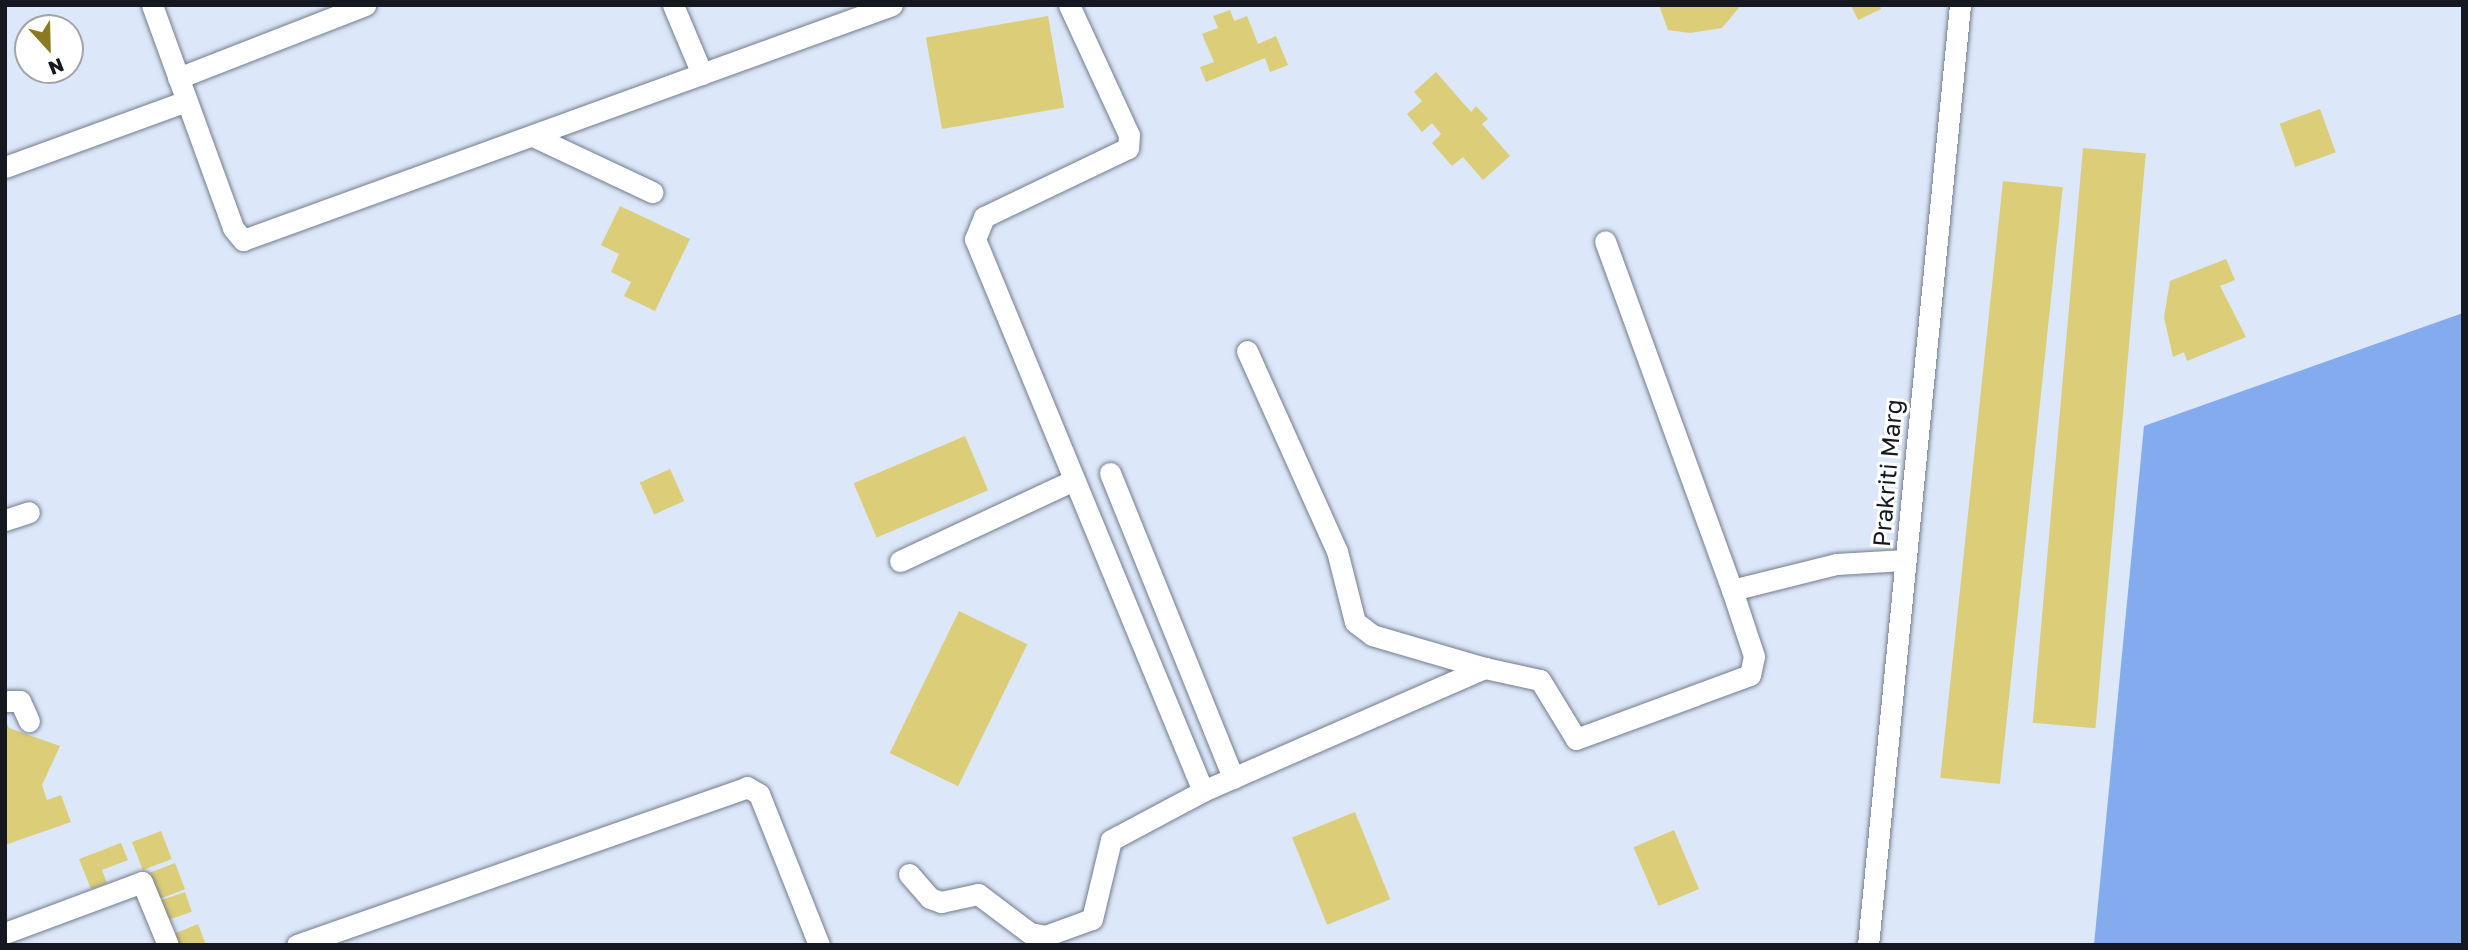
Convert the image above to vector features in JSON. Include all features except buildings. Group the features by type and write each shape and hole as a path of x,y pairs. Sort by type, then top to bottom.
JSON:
{"street":[{"path":"152,5 233,228 243,240 892,5"},
{"path":"178,78 365,5"},
{"path":"673,5 702,74"},
{"path":"1069,5 1129,135 1128,148 1000,208 975,232 1074,480 1203,790"},
{"name":"Prakriti Marg","path":"1868,945 1960,5"},
{"path":"5,167 186,101"},
{"path":"533,136 652,192"},
{"path":"1247,351 1337,551 1355,622 1372,635 1540,680 1576,739 1749,675 1754,656 1605,241"},
{"path":"1110,473 1233,778"},
{"path":"900,561 1074,480"},
{"path":"5,520 29,512"},
{"path":"1732,590 1836,564 1905,560"},
{"path":"909,874 930,898 942,902 978,894 1030,933 1053,934 1092,919 1111,840 1203,790 1485,667"},
{"path":"5,701 20,701 29,721"},
{"path":"297,945 747,787 759,794 820,945"},
{"path":"5,933 142,882 168,945"}],"shaded area":[{"path":"2463,313 2463,945 2094,945 2144,426"}]}
